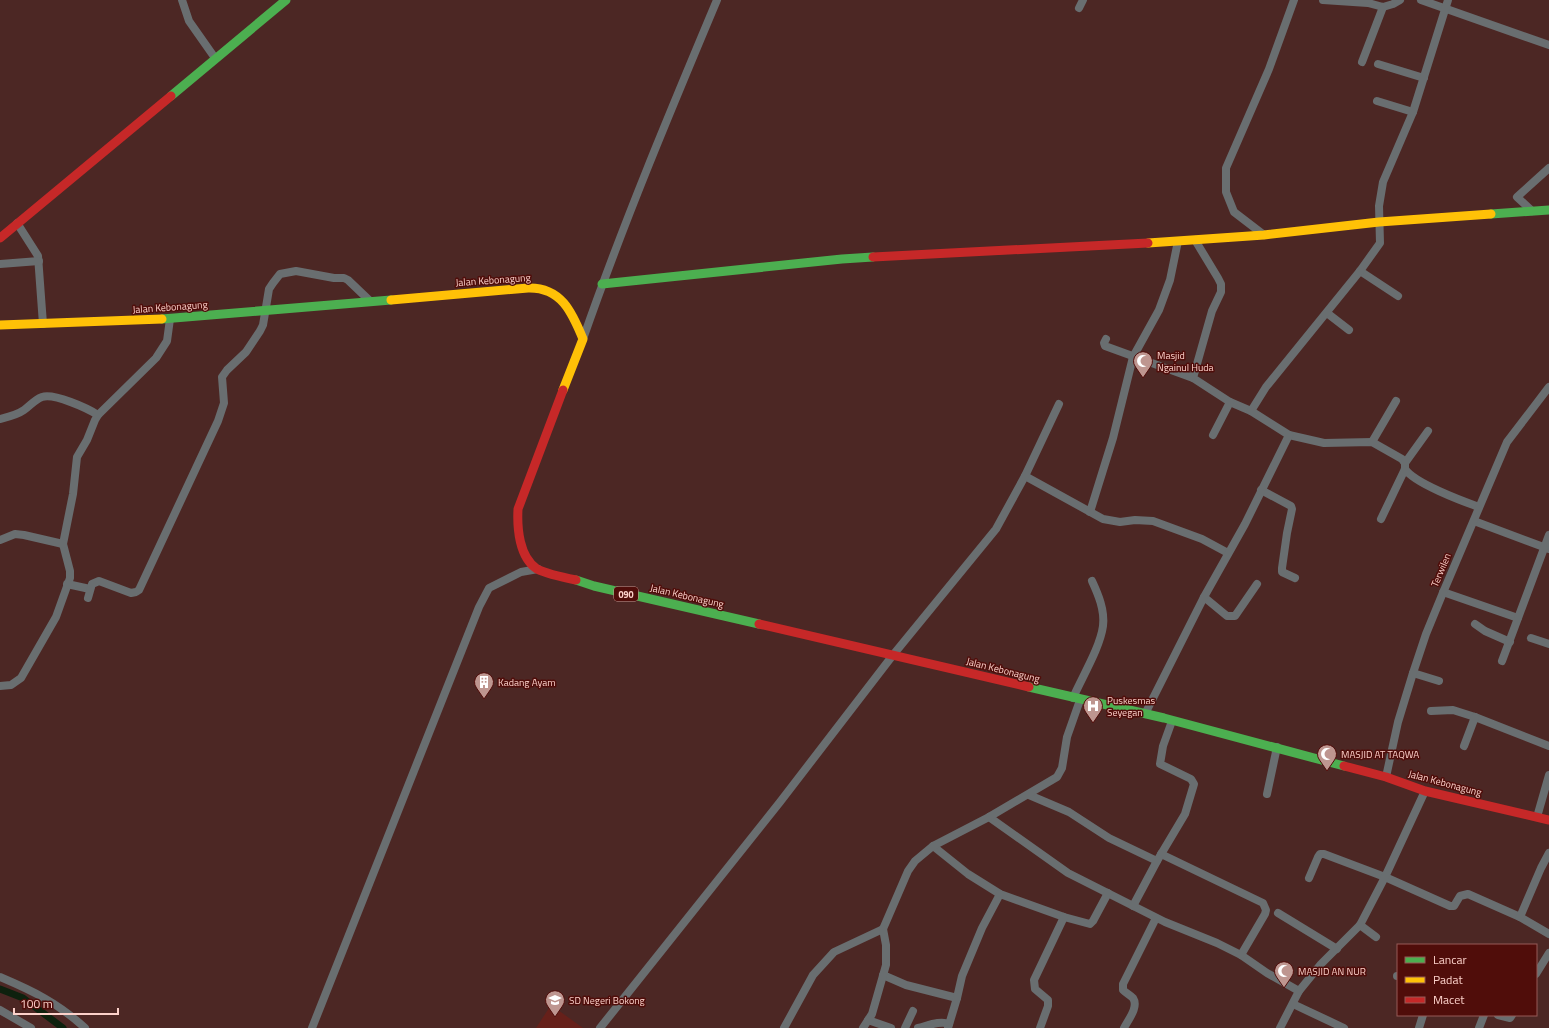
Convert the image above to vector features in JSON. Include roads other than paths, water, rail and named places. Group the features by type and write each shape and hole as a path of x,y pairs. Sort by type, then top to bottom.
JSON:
{"main road":[{"path":"0,238 286,0"},
{"path":"602,284 842,259 1108,246 1195,240 1264,235 1379,222 1549,210"},
{"name":"Jalan Kebonagung","path":"0,325 170,319 514,289 543,289 553,294 568,308 583,339"},
{"path":"538,569 533,565 523,549 517,523 518,509 583,339"},
{"name":"Jalan Kebonagung","path":"538,569 594,586 1172,720 1386,777 1425,791 1549,820"}],"street":[{"path":"182,0 189,21 215,58"},
{"path":"583,339 602,284 654,150 717,0"},
{"path":"1264,235 1234,212 1226,192 1226,168 1269,69 1294,0"},
{"path":"1324,0 1368,3 1383,7 1400,0"},
{"path":"1421,0 1549,46"},
{"path":"1251,411 1266,387 1327,313 1380,243 1379,206 1383,182 1413,112 1448,0"},
{"path":"1362,62 1383,7"},
{"path":"1378,64 1424,78"},
{"path":"1378,101 1413,112"},
{"path":"1532,211 1517,197 1549,168"},
{"path":"17,223 36,251 39,261 43,324"},
{"path":"1193,378 1212,311 1221,292 1221,284 1195,240"},
{"path":"1090,512 1113,438 1133,357 1159,310 1170,280 1178,241"},
{"path":"0,264 39,261"},
{"path":"1360,271 1398,296"},
{"path":"67,584 89,593 92,584 98,581 132,592 139,590 218,421 224,402 222,377 227,370 246,352 260,331 266,310 270,286 277,277 284,272 306,272 346,279 370,302"},
{"path":"1327,313 1349,330"},
{"path":"0,686 11,685 21,678 56,617 70,571 63,544 73,494 77,457 87,440 98,415 156,358 167,341 170,319"},
{"path":"1106,339 1104,343 1105,346 1193,378 1230,402 1251,411 1289,435 1324,443 1372,442 1396,456 1405,466 1407,472 1421,481 1479,507"},
{"name":"Terwilen","path":"1386,777 1398,722 1413,673 1426,634 1443,592 1507,442 1549,387"},
{"path":"0,419 18,414 35,400 44,396 77,404 98,415"},
{"path":"1372,442 1396,401"},
{"path":"1213,435 1230,402"},
{"path":"600,1028 780,802 893,655 996,529 1025,476 1059,404"},
{"path":"1380,519 1405,466 1428,431"},
{"path":"1145,714 1204,597 1245,524 1289,435"},
{"path":"1025,476 1103,519 1120,522 1134,520 1153,521 1202,539 1228,553"},
{"path":"1261,490 1290,506 1292,509 1282,572 1295,578"},
{"path":"1474,521 1547,548"},
{"path":"0,540 15,534 63,544"},
{"path":"1502,662 1518,618 1547,548 1549,535"},
{"path":"312,1028 478,607 489,588 521,572 538,569"},
{"path":"863,1028 872,1014 886,965 886,945 883,929 911,866 933,846 1029,795 1053,780 1060,772 1066,737 1077,699 1103,625 1099,598 1092,581"},
{"path":"1204,597 1227,616 1235,616 1257,584"},
{"path":"1443,592 1518,618"},
{"path":"1475,624 1485,631 1510,642"},
{"path":"1531,638 1549,644"},
{"path":"1413,673 1438,681"},
{"path":"1431,711 1453,710 1549,746"},
{"path":"1464,746 1475,717"},
{"path":"1133,906 1159,857 1185,814 1194,784 1188,777 1160,764 1172,720"},
{"path":"1267,794 1277,747"},
{"path":"1537,817 1549,775"},
{"path":"1280,1028 1299,991 1321,964 1360,925 1385,877 1425,791"},
{"path":"1029,795 1069,812 1109,838 1159,857 1263,903 1266,910 1265,914 1241,955"},
{"path":"989,817 1068,873 1156,918 1205,938 1241,955 1267,973 1299,991"},
{"path":"933,846 968,874 1000,894 1064,917 1090,924 1108,893"},
{"path":"1520,917 1549,853"},
{"path":"1309,878 1318,857 1322,854 1385,877 1450,906 1454,906 1460,896 1468,894 1520,917 1549,934"},
{"path":"918,1028 940,1023 947,1023 948,1026 962,976 978,937 1000,894"},
{"path":"1278,913 1337,949"},
{"path":"1040,1028 1048,1006 1048,1000 1035,989 1034,980 1064,917"},
{"path":"1124,1028 1135,1004 1131,996 1123,990 1123,984 1156,918"},
{"path":"1360,925 1376,937"},
{"path":"784,1028 813,975 834,952 883,929"},
{"path":"1537,972 1549,953"},
{"path":"883,975 906,985 957,998"},
{"path":"0,977 32,990 57,1005 85,1028"},
{"path":"1293,1004 1344,1028"},
{"path":"0,1010 31,1028"},
{"path":"905,1028 912,1010"},
{"path":"1419,1028 1423,1016"},
{"path":"1479,1028 1484,1016"},
{"path":"1502,1016 1510,1018 1511,1016"},
{"path":"868,1020 891,1028"}],"waterway":[{"path":"0,989 23,998 63,1028"}],"place":[{"name":"Masjid Ngainul Huda","path":"1143,378"},
{"name":"Kadang Ayam","path":"484,699"},
{"name":"Puskesmas Seyegan","path":"1093,723"},
{"name":"MASJID AT TAQWA","path":"1327,771"},
{"name":"MASJID AN NUR","path":"1284,988"},
{"name":"SD Negeri Bokong","path":"555,1017"}]}
